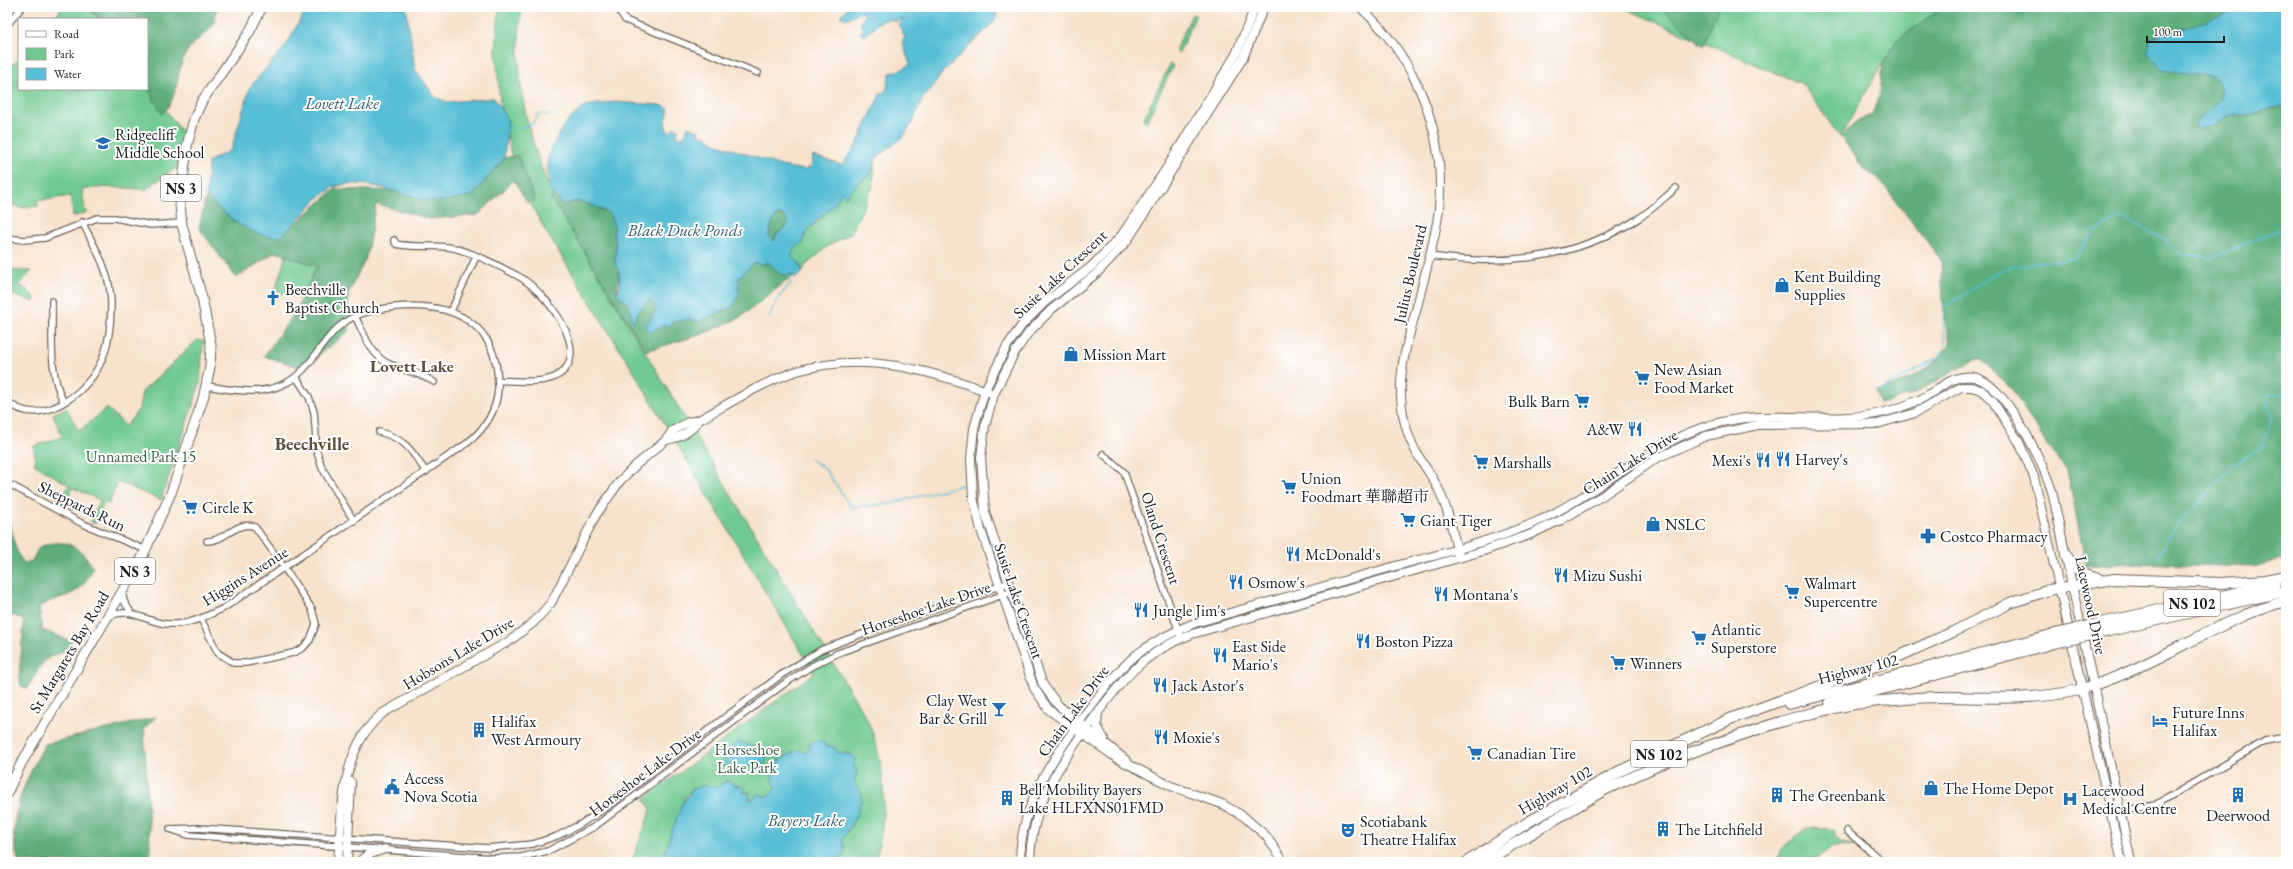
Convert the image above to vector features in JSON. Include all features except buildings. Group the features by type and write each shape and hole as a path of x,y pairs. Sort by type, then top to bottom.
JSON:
{"highway":[{"path":"2066,556 2079,571 2087,576 2103,580"},
{"path":"1616,773 1730,719 1884,663 1954,632 2010,603 2059,588 2103,580 2221,583 2265,580 2286,576"},
{"name":"Highway 102","path":"2099,629 2286,582"},
{"name":"Highway 102","path":"1467,862 1530,821 1616,773 1720,728 1806,698 2052,639 2286,591"},
{"path":"1675,758 1791,718 1824,709 1878,702 1937,697 2028,697 2093,685 2120,677 2155,661 2226,624 2268,606 2286,601"},
{"name":"Highway 102","path":"1484,862 1604,790 1675,758 1816,707 2052,639"}],"main road":[{"name":"St Margarets Bay Road","path":"7,793 18,768 146,550 170,493 207,386 211,360 210,334 182,223 181,186 188,139 194,120 206,95 249,33 262,7"}],"street":[{"path":"7,25 22,7"},
{"path":"617,7 625,20 758,73"},
{"name":"Susie Lake Crescent","path":"1078,725 1050,710 1036,692 978,519 972,480 974,428 985,390 1007,346 1022,325 1045,302 1091,267 1121,236 1166,168 1236,54 1255,7"},
{"name":"Susie Lake Crescent","path":"1078,725 1055,702 1043,685 985,512 982,486 982,444 994,394 1014,352 1029,332 1052,309 1097,273 1127,241 1243,58 1264,7"},
{"name":"Julius Boulevard","path":"1360,7 1383,30 1406,62 1420,89 1433,128 1438,157 1440,188 1437,218 1402,367 1402,405 1411,442 1437,485 1446,507 1460,558"},
{"path":"1429,256 1464,260 1512,259 1542,256 1571,249 1600,239 1627,226 1652,209 1676,188"},
{"path":"7,238 24,240 45,238 60,233 82,222 104,218 151,225 182,223"},
{"path":"7,401 16,408 30,412 44,411 81,389 98,368 106,348 111,320 111,296 107,272 82,222"},
{"path":"394,240 396,244 407,246 452,248 476,257 518,276 533,286 550,305 571,342 570,359 565,368 557,375 544,380 498,381"},
{"path":"451,311 476,257"},
{"path":"52,301 52,356 56,381 63,401"},
{"path":"207,386 259,391 280,386 296,378 308,366 336,329 356,316 375,310 411,306 435,307 451,311 471,323 485,339 496,362 498,381 495,403 488,422 481,431 426,472 404,442 394,436 379,432"},
{"path":"356,316 377,356 388,364 423,375 434,382"},
{"name":"Hobsons Lake Drive","path":"344,842 346,780 362,738 379,716 511,640 543,613 556,594 605,500 636,465 666,440 677,439 693,429 699,420 771,382 796,372 833,364 862,362 913,368 994,394"},
{"name":"Chain Lake Drive","path":"1030,862 1036,818 1049,784 1062,760 1098,712 1132,671 1158,650 1181,638 1321,592 1490,540 1537,521 1595,490 1658,447 1700,428 1747,416 1846,417 1881,413 1918,400 1956,378 1964,376 1976,378"},
{"path":"296,378 308,397 314,412 317,452 322,468 354,521"},
{"name":"Lacewood Drive","path":"1976,378 1991,385 2018,421 2037,454 2052,491 2093,685 2116,814 2122,862"},
{"name":"Chain Lake Drive","path":"1020,862 1025,823 1036,791 1047,770 1106,685 1126,664 1145,648 1178,630 1321,592 1460,558 1506,544 1561,520 1602,496 1657,458 1706,436 1758,425 1856,426 1877,424 1915,413 1956,388 1971,387 1981,390"},
{"name":"Lacewood Drive","path":"1981,390 1992,400 2000,412 2028,461 2040,503 2081,688 2131,862"},
{"name":"Oland Crescent","path":"1103,454 1124,472 1181,638"},
{"name":"Higgins Avenue","path":"131,613 151,622 168,624 190,623 201,619 224,608 426,472"},
{"name":"Sheppards Run","path":"7,483 85,525 146,550"},
{"path":"201,619 218,653 234,663 252,662 294,653 303,648 313,635 315,618 310,606 261,534 252,526 242,526 218,540 207,541"},
{"name":"Horseshoe Lake Drive","path":"1010,588 842,641 816,652 781,675 601,811 557,836 533,844 506,848 435,844 344,842 265,840 188,835 170,829 174,827 266,833 344,842 385,850 509,858 548,851 594,827 784,684 817,663 847,649 1010,588"},
{"path":"122,592 125,605 131,613"},
{"path":"107,618 120,612 131,613"},
{"path":"1098,712 1097,726 1107,743"},
{"path":"1078,725 1118,759 1171,786 1232,808 1254,824 1266,836 1284,862"},
{"path":"1084,731 1107,743 1132,765"},
{"path":"2116,814 2159,803 2265,741 2286,737"},
{"path":"217,837 218,830"},
{"path":"1847,831 1883,862"},
{"path":"265,840 266,833"},
{"path":"338,862 344,842"},
{"path":"344,842 347,862"},
{"path":"434,853 435,844"},
{"path":"1022,844 1031,846"},
{"path":"358,862 367,856 385,850"}],"green space":[{"path":"62,7 89,7 97,18 55,18"},
{"path":"90,7 218,7 213,25 191,46 185,55 171,102 162,114 148,88 148,18 98,18"},
{"name":"Horseshoe Lake Park","path":"499,7 522,7 519,35 519,62 521,89 526,116 542,167 564,218 867,719 874,736 882,772 882,826 875,862 839,862 844,849 843,839 856,816 862,798 854,782 857,771 853,764 856,759 849,754 838,753 831,746 825,746 823,741 808,745 811,748 806,753 791,753 773,770 772,778 776,788 767,797 756,796 750,800 747,791 743,793 745,788 725,781 718,787 704,786 693,790 685,798 682,804 661,862 632,862 651,809 644,799 814,673 632,369 545,230 529,201 511,154 500,102 496,51"},
{"path":"1621,7 1944,7 1897,40 1840,137 1802,84"},
{"path":"1660,7 1719,7 1703,46"},
{"path":"1944,7 2240,7 2216,18 2162,70 2213,76 2221,87 2221,99 2196,122 2213,126 2233,114 2247,115 2286,105 2286,558 2253,567 2135,563 2086,566 2067,470 2050,450 2013,391 1982,360 1974,360 1911,395 1880,404 1876,391 1908,380 1918,374 1935,361 1950,344 1943,302 1941,260 1878,178 1865,170 1841,137 1858,120 1872,115 1880,92 1883,64 1897,40"},
{"path":"1192,14 1196,15 1179,53 1175,51"},
{"name":"Ridgecliff Middle School","path":"18,60 18,90 148,90 148,86 184,135 176,168 145,190 114,187 82,190 85,209 88,212 72,217 71,196 37,201 38,206 23,208 7,204 7,69"},
{"path":"1170,64 1173,66 1147,121 1143,120"},
{"path":"518,155 535,201 527,203 514,180 478,215 430,219 376,204 366,258 348,294 349,331 302,368 264,356 296,311 317,266 275,252 236,278 199,228 206,196 233,221 280,237 335,189 396,191 431,201 472,196 504,158"},
{"path":"875,161 873,186 851,233 828,246 805,266 803,272 799,263 791,256 797,246 803,243 806,231 820,220 842,191 846,197 859,182 870,175"},
{"path":"554,194 558,196 560,202 583,202 609,213 615,229 613,231 616,245 615,264 619,271 617,293 627,303 632,314 638,312 650,299 656,307 651,320 671,326 673,322 690,319 697,322 733,307 737,289 736,279 754,263 763,264 768,262 774,268 793,276 741,317 703,334 646,351 551,198"},
{"path":"777,215 783,215 789,223 775,236 775,242 769,237 771,225"},
{"path":"286,255 317,266 302,299 275,291"},
{"path":"7,270 32,271 19,284 35,297 34,302 13,295 7,297"},
{"name":"Unnamed Park 15","path":"197,340 203,341 200,384 161,500 118,482 109,504 104,502 95,524 91,522 100,500 73,488 61,508 57,505 69,485 35,465 34,446 62,437 53,414 66,408 79,431 107,408 126,426 139,409 142,392"},
{"path":"7,519 12,530 18,553 25,563 32,561 39,547 48,544 64,543 71,545 83,554 93,568 86,581 79,589 72,594 44,604 39,608 42,630 71,641 64,652 52,656 45,661 28,688 21,686 19,675 24,621 15,616 7,616"},
{"path":"156,717 144,729 151,862 19,862 15,847 14,832 19,801 24,786 45,744"},
{"path":"1806,828 1834,829 1835,836 1839,842 1857,845 1833,846 1812,862 1777,862 1780,850"}],"water":[{"name":"Lovett Lake","path":"307,7 406,7 415,69 435,97 447,102 494,98 508,121 504,158 472,196 445,201 430,201 370,185 346,184 336,187 333,186 330,190 318,198 281,237 258,234 249,230 222,211 206,196 208,162 231,150 250,87 287,44"},
{"name":"Black Duck Ponds","path":"848,7 999,7 994,22 942,73 930,91 923,98 911,125 903,137 876,158 870,175 859,182 846,197 841,192 832,206 808,230 803,243 797,246 791,256 799,263 803,272 795,278 791,274 781,275 768,262 763,264 754,263 737,279 740,281 737,289 740,291 733,307 697,322 690,319 673,322 671,326 664,325 650,333 645,323 651,320 656,307 650,299 638,312 634,322 631,320 630,308 617,293 620,285 619,271 615,264 616,245 613,231 615,229 609,213 582,202 576,201 565,205 550,192 547,163 551,148 564,125 584,106 614,102 661,105 669,109 665,125 669,133 674,127 678,129 677,136 679,138 685,135 688,126 699,131 700,135 705,135 715,143 781,166 805,170 811,167 813,156 842,165 857,144 880,94 886,91 890,73 903,69 910,64 902,42 905,37 899,26 903,19 895,22 891,19 881,21 864,36 860,33 865,27 860,25 865,14 860,12 846,19 840,16","holes":["777,215 783,215 789,223 775,237 775,241 769,237 771,225"]},
{"path":"2240,7 2286,7 2286,105 2247,115 2233,114 2213,126 2195,129 2196,122 2221,99 2221,87 2213,76 2162,70 2148,53 2150,39 2216,18"},
{"name":"Bayers Lake","path":"817,740 823,741 825,746 836,748 838,753 849,754 856,759 853,764 857,771 854,782 860,789 862,798 856,816 843,839 845,851 839,862 661,862 676,822 676,818 679,814 680,807 693,789 705,785 718,787 727,781 737,786 745,787 743,793 749,792 750,800 753,800 758,794 767,797 776,788 771,775 773,770 778,766 778,761 799,749 806,753 811,748 808,744"},
{"path":"740,742 769,751 763,768 722,765 733,745"}],"waterway":[{"path":"521,128 532,124 539,114 550,115"},
{"path":"507,130 512,127"},
{"path":"1879,391 1939,357 1945,348 1943,308 1996,273 2014,266 2075,258 2094,231 2123,217 2163,239 2181,254 2211,258 2286,227"},
{"path":"769,317 778,298 791,283 789,275"},
{"path":"2156,558 2181,518 2204,498 2234,463 2263,447 2273,415 2267,407 2268,394 2286,394"},
{"path":"810,459 825,469 851,507 888,504 962,485"}],"place":[{"name":"Ridgecliff Middle School","path":"103,143"},
{"name":"Kent Building Supplies","path":"1782,285"},
{"name":"Beechville Baptist Church","path":"273,298"},
{"name":"Mission Mart","path":"1071,354"},
{"name":"New Asian Food Market","path":"1642,378"},
{"name":"Bulk Barn","path":"1582,401"},
{"name":"A&W","path":"1635,429"},
{"name":"Harvey's","path":"1783,459"},
{"name":"Mexi's","path":"1763,460"},
{"name":"Marshalls","path":"1481,462"},
{"name":"Union Foodmart 華聯超市","path":"1289,487"},
{"name":"Circle K","path":"190,507"},
{"name":"Giant Tiger","path":"1408,520"},
{"name":"NSLC","path":"1653,524"},
{"name":"Costco Pharmacy","path":"1928,536"},
{"name":"McDonald's","path":"1293,554"},
{"name":"Mizu Sushi","path":"1561,575"},
{"name":"Osmow's","path":"1236,582"},
{"name":"Walmart Supercentre","path":"1792,592"},
{"name":"Montana's","path":"1441,594"},
{"name":"Jungle Jim's","path":"1141,610"},
{"name":"Atlantic Superstore","path":"1699,638"},
{"name":"Boston Pizza","path":"1363,641"},
{"name":"East Side Mario's","path":"1220,655"},
{"name":"Winners","path":"1618,663"},
{"name":"Jack Astor's","path":"1160,685"},
{"name":"Clay West Bar & Grill","path":"999,709"},
{"name":"Future Inns Halifax","path":"2160,721"},
{"name":"Halifax West Armoury","path":"479,730"},
{"name":"Moxie's","path":"1161,737"},
{"name":"Canadian Tire","path":"1475,753"},
{"name":"Access Nova Scotia","path":"392,787"},
{"name":"The Home Depot","path":"1931,788"},
{"name":"The Greenbank","path":"1777,795"},
{"name":"Deerwood","path":"2238,795"},
{"name":"Bell Mobility Bayers Lake HLFXNS01FMD","path":"1007,798"},
{"name":"Lacewood Medical Centre","path":"2070,799"},
{"name":"The Litchfield","path":"1663,829"},
{"name":"Scotiabank Theatre Halifax","path":"1348,830"}],"district":[{"name":"Lovett Lake","path":"412,366"},
{"name":"Beechville","path":"312,443"}]}
